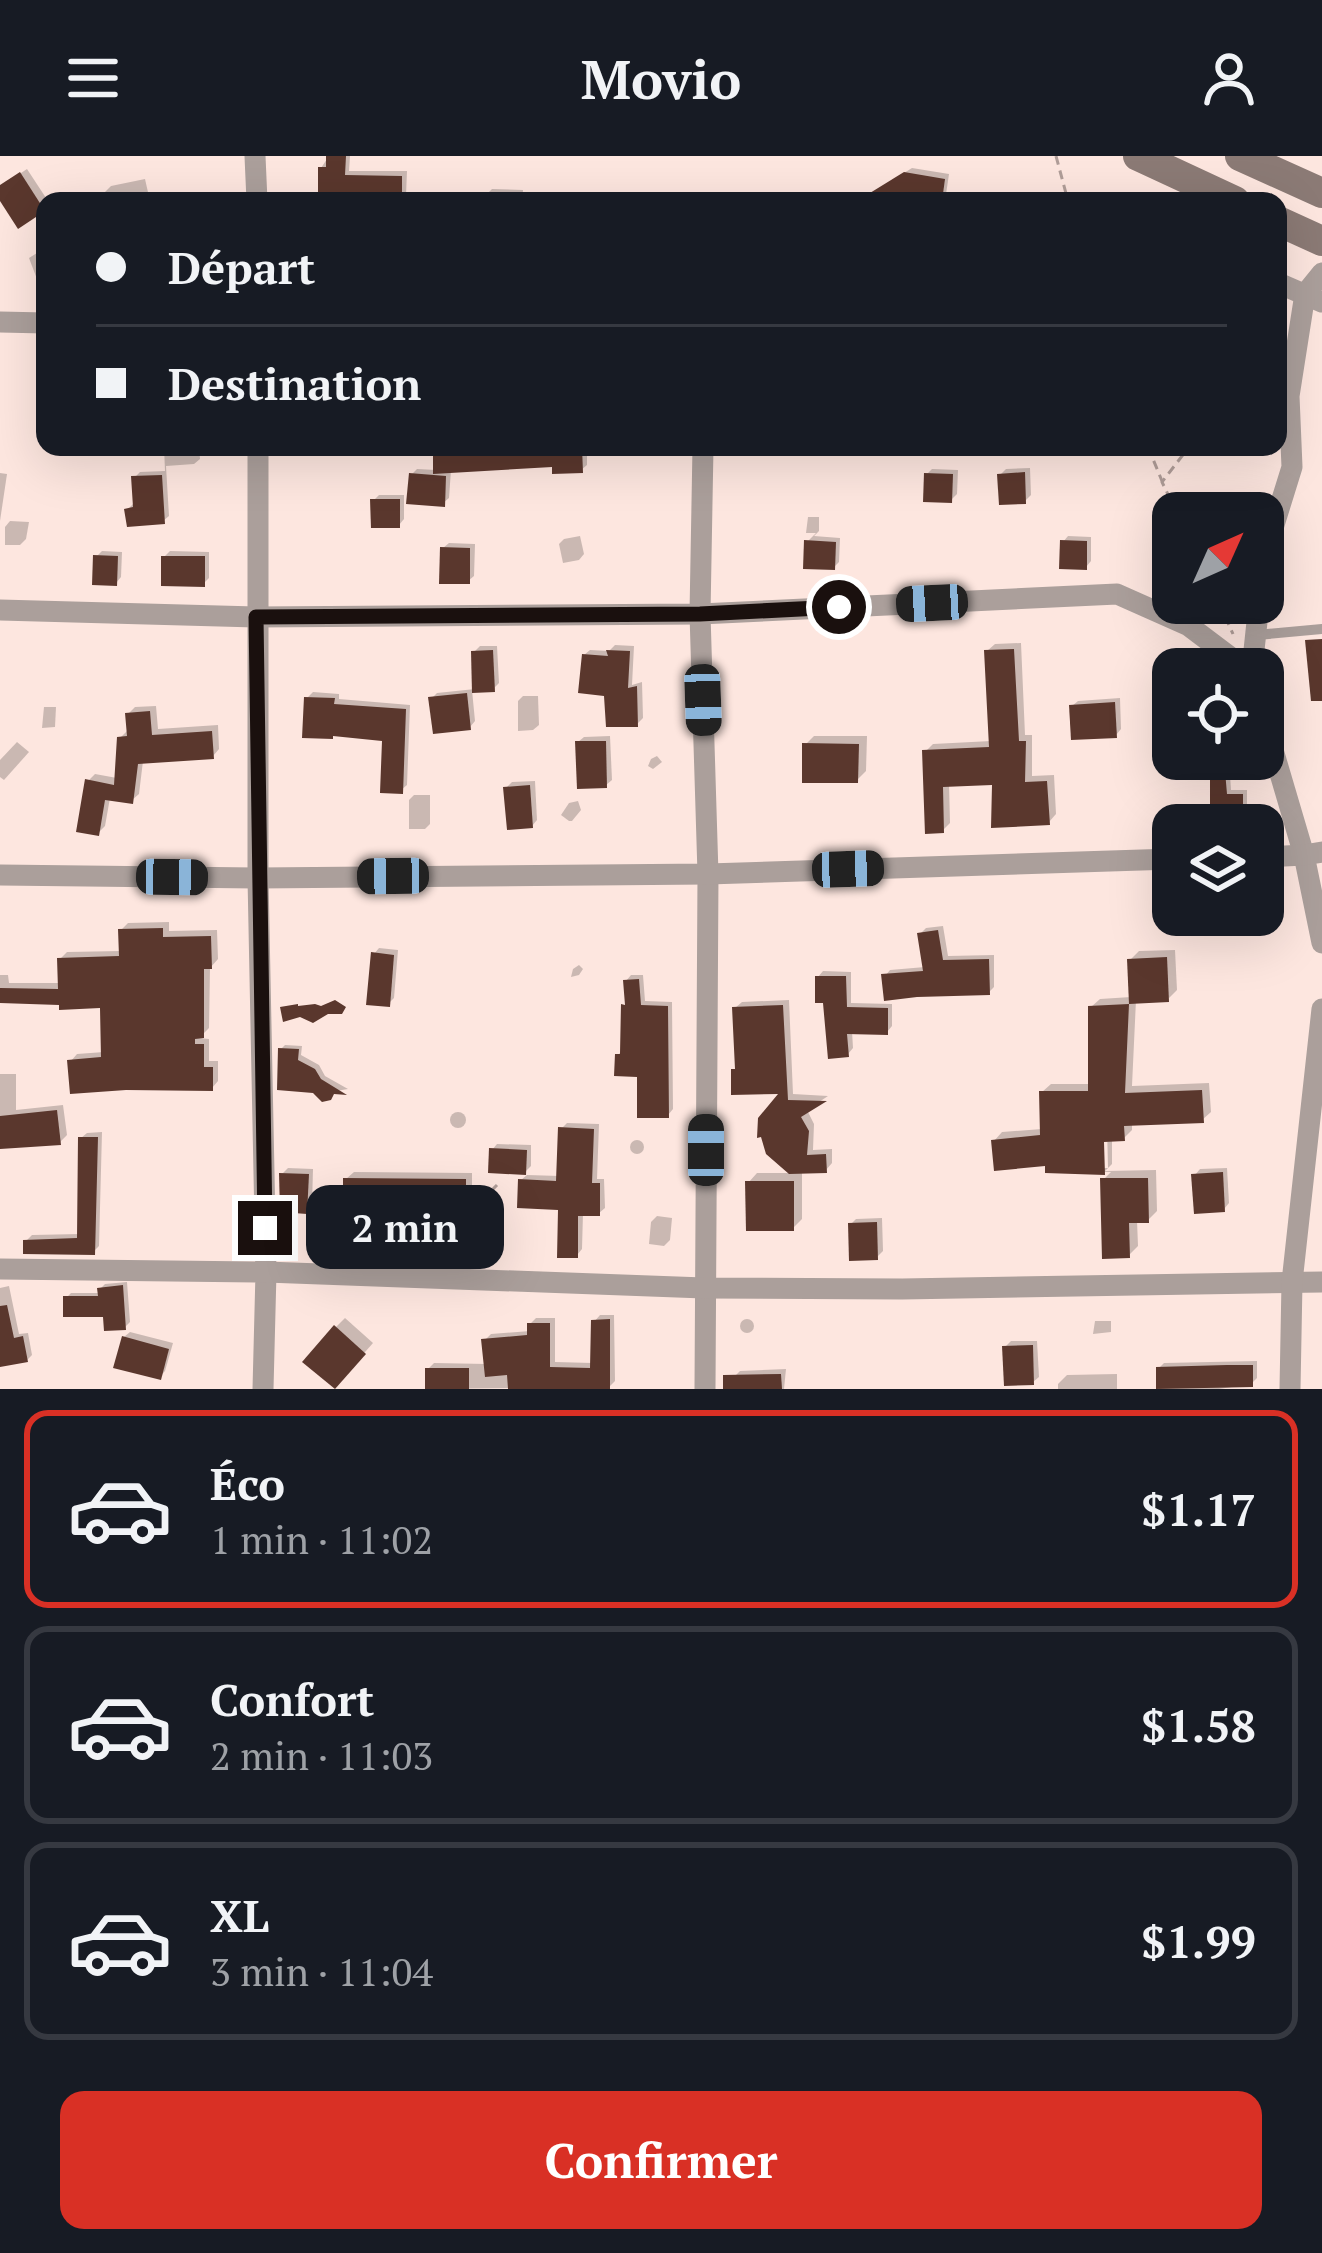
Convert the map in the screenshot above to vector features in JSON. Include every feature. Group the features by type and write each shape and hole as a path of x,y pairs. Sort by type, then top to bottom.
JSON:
{"main road":[{"path":"1138,156 1216,192"},
{"path":"1240,156 1322,193"},
{"path":"1287,225 1322,242"}],"street":[{"path":"255,156 256,192"},
{"path":"1284,493 1292,467 1289,396 1322,273"},
{"path":"0,322 36,323"},
{"path":"258,456 258,878 266,1272 263,1389"},
{"path":"703,456 700,614 709,874 705,1389"},
{"path":"0,610 256,617 700,614 1117,594 1190,626 1220,648"},
{"path":"1252,648 1255,624"},
{"path":"1281,780 1313,854 1322,943"},
{"path":"0,875 709,874 1152,861"},
{"path":"1290,1389 1292,1282 1322,1009"},
{"path":"0,1269 266,1272 704,1288 1322,1282"}],"lane":[{"path":"1253,636 1322,629"}],"path":[{"path":"1056,156 1066,192"},
{"path":"1152,456 1167,492"},
{"path":"1162,482 1182,456"},
{"path":"484,1281 480,1240 488,1221 487,1195 497,1184"}],"building":[{"path":"326,156 346,156 345,175 402,176 402,192 318,192 318,167 326,167"},
{"path":"20,172 36,197 36,217 18,229 0,201 0,185"},
{"path":"904,172 945,179 943,192 872,192"},
{"path":"433,456 582,456 583,473 552,474 552,467 433,474"},
{"path":"1025,472 1026,504 999,505 997,474"},
{"path":"409,473 446,476 445,507 406,504"},
{"path":"924,473 953,474 952,503 923,502"},
{"path":"162,475 165,524 127,527 124,509 133,507 131,476"},
{"path":"370,499 400,499 400,528 371,528"},
{"path":"804,540 836,542 835,570 803,569"},
{"path":"1060,540 1087,541 1087,570 1059,569"},
{"path":"440,547 470,548 470,584 439,584"},
{"path":"93,555 118,556 117,586 92,585"},
{"path":"161,556 205,556 205,587 161,586"},
{"path":"1322,639 1322,701 1311,701 1305,640"},
{"path":"1014,649 1019,741 1026,741 1025,782 1047,781 1050,825 991,828 992,785 943,787 944,833 925,834 922,750 989,747 984,650"},
{"path":"493,650 495,692 472,693 471,651"},
{"path":"606,650 630,651 628,688 637,686 638,727 606,727 604,696 578,693 582,654 608,656"},
{"path":"467,693 471,730 433,734 428,697"},
{"path":"304,697 406,709 403,794 380,793 382,741 302,738"},
{"path":"1115,702 1117,738 1071,740 1069,705"},
{"path":"150,711 152,735 212,731 214,759 138,764 133,804 105,800 99,836 76,832 85,779 114,785 117,737 127,736 125,713"},
{"path":"575,741 606,741 607,788 577,789"},
{"path":"802,743 859,744 858,783 802,783"},
{"path":"1210,780 1226,780 1227,794 1243,794 1243,804 1210,804"},
{"path":"530,785 533,828 507,830 503,787"},
{"path":"163,928 163,937 211,936 212,969 204,969 204,1038 195,1039 195,1044 204,1044 204,1067 213,1067 213,1091 70,1094 67,1060 101,1057 100,1008 59,1010 59,1005 0,1003 0,988 58,989 57,958 119,956 118,929"},
{"path":"938,930 943,960 989,959 990,995 884,1001 881,974 923,971 917,933"},
{"path":"371,952 394,955 390,1007 366,1005"},
{"path":"1167,957 1169,1002 1129,1004 1127,959"},
{"path":"815,976 846,976 847,1007 888,1008 888,1035 847,1034 849,1057 828,1059 823,1003 815,1003"},
{"path":"639,979 641,1005 668,1006 669,1118 637,1118 637,1077 614,1076 615,1054 620,1054 621,1004 625,1005 623,980"},
{"path":"335,1000 346,1007 342,1014 328,1014 313,1023 300,1017 283,1022 280,1007 321,1006"},
{"path":"1129,1004 1125,1093 1202,1090 1204,1123 1124,1126 1125,1141 1104,1142 1105,1175 1045,1173 1045,1166 994,1171 991,1140 1040,1135 1039,1091 1088,1091 1088,1006"},
{"path":"783,1005 788,1100 827,1101 801,1117 809,1131 807,1155 826,1154 827,1173 789,1174 766,1154 761,1137 757,1138 758,1118 778,1094 731,1095 731,1069 735,1069 732,1007"},
{"path":"278,1048 299,1049 298,1060 347,1095 334,1094 322,1102 313,1093 277,1090"},
{"path":"57,1110 61,1145 0,1149 0,1116"},
{"path":"558,1127 594,1129 592,1183 600,1183 600,1216 578,1216 578,1258 557,1258 558,1210 517,1208 518,1179 556,1181"},
{"path":"78,1137 98,1137 95,1255 23,1254 23,1240 77,1238"},
{"path":"489,1148 527,1150 526,1175 488,1173"},
{"path":"1223,1172 1225,1212 1194,1214 1191,1174"},
{"path":"279,1173 309,1174 307,1214 280,1212"},
{"path":"343,1178 466,1179 466,1218 421,1217 421,1261 391,1261 390,1210 343,1210"},
{"path":"1100,1178 1148,1178 1149,1223 1129,1223 1130,1258 1102,1259"},
{"path":"745,1181 794,1181 794,1231 746,1231"},
{"path":"877,1222 878,1260 849,1261 848,1223"},
{"path":"123,1285 126,1330 104,1331 103,1317 63,1317 63,1296 98,1296 97,1288"},
{"path":"7,1305 14,1338 23,1336 28,1362 0,1367 0,1306"},
{"path":"610,1319 610,1389 508,1389 507,1375 485,1377 481,1339 527,1335 527,1323 550,1323 550,1367 590,1368 591,1320"},
{"path":"334,1325 366,1354 335,1389 302,1362"},
{"path":"122,1336 169,1349 161,1380 113,1368"},
{"path":"1033,1345 1034,1385 1004,1386 1002,1346"},
{"path":"1253,1365 1253,1387 1156,1389 1156,1367"},
{"path":"425,1368 469,1368 469,1389 425,1389"},
{"path":"781,1374 782,1389 723,1389 723,1375"}],"route":[{"path":"265,1228 256,617 700,614 839,607"}]}
